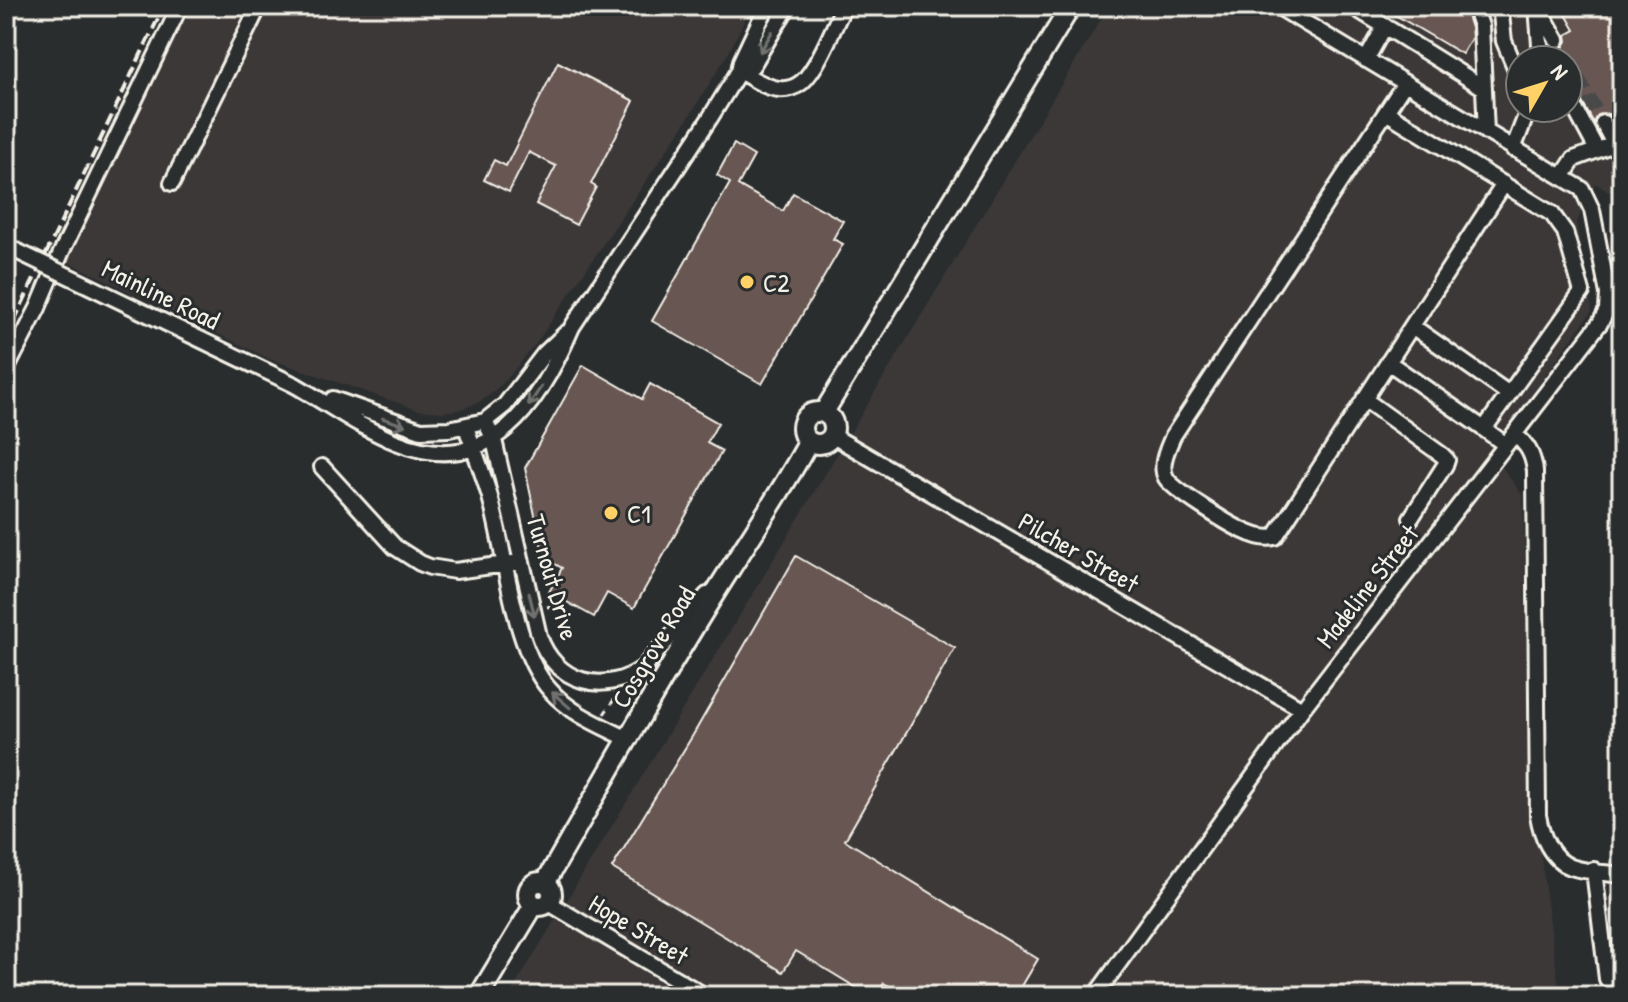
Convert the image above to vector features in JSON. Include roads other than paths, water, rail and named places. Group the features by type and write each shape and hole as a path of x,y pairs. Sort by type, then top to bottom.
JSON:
{"main road":[{"path":"824,412 1071,6"},
{"path":"814,412 824,412 834,422 833,436 825,443 809,441 803,433 803,423 814,412"},
{"name":"Cosgrove Road","path":"541,904 528,899 529,887 536,882 545,883 628,739 809,441"},
{"path":"479,996 541,904"}],"street":[{"path":"6,370 180,6"},
{"path":"172,183 259,6"},
{"name":"Mainline Road","path":"6,246 295,385 398,443 435,452 473,447 494,440 529,405 556,364 572,327 739,71 767,6"},
{"name":"Mainline Road","path":"739,71 752,66 788,6"},
{"path":"739,71 777,89 799,84 813,68 844,6"},
{"path":"1277,6 1302,12 1366,60 1562,177 1574,159 1614,144 1603,123"},
{"path":"1352,6 1484,88"},
{"path":"1474,6 1481,26 1486,132"},
{"path":"1500,6 1505,44"},
{"path":"1538,6 1557,40"},
{"path":"1538,6 1540,44"},
{"path":"1366,60 1385,26"},
{"path":"1405,83 1173,436 1165,454 1166,478 1179,491 1245,531 1267,539 1275,537 1504,184"},
{"path":"1386,112 1552,214 1565,232 1582,292 1484,429"},
{"path":"1513,149 1523,124"},
{"path":"1583,124 1597,150"},
{"name":"Madeline Street","path":"1095,996 1302,709 1600,323 1607,310 1608,294 1592,210 1582,189 1562,177"},
{"path":"1412,326 1509,394"},
{"name":"Mainline Road","path":"295,385 421,430 466,427 485,421 505,405 544,354 572,327"},
{"path":"1388,362 1484,429 1525,443 1534,458 1540,830 1559,859 1571,867 1622,875"},
{"path":"1364,399 1447,460 1411,518"},
{"name":"Turnout Drive","path":"485,421 494,440 539,636 548,655 563,670 586,682 599,683 621,680 643,668 729,571"},
{"name":"Turnout Drive","path":"466,427 490,497 528,654 540,679 569,708 628,739"},
{"name":"Pilcher Street","path":"833,436 1302,709"},
{"path":"322,467 395,547 430,567 455,571 521,561"},
{"path":"1594,870 1607,979"},
{"name":"Hope Street","path":"541,904 705,996"}],"tunnel":[{"path":"1584,89 1603,123"}],"railway":[{"path":"6,338 164,6"}],"place":[{"name":"C2","path":"747,282"},
{"name":"C1","path":"611,513"}]}
